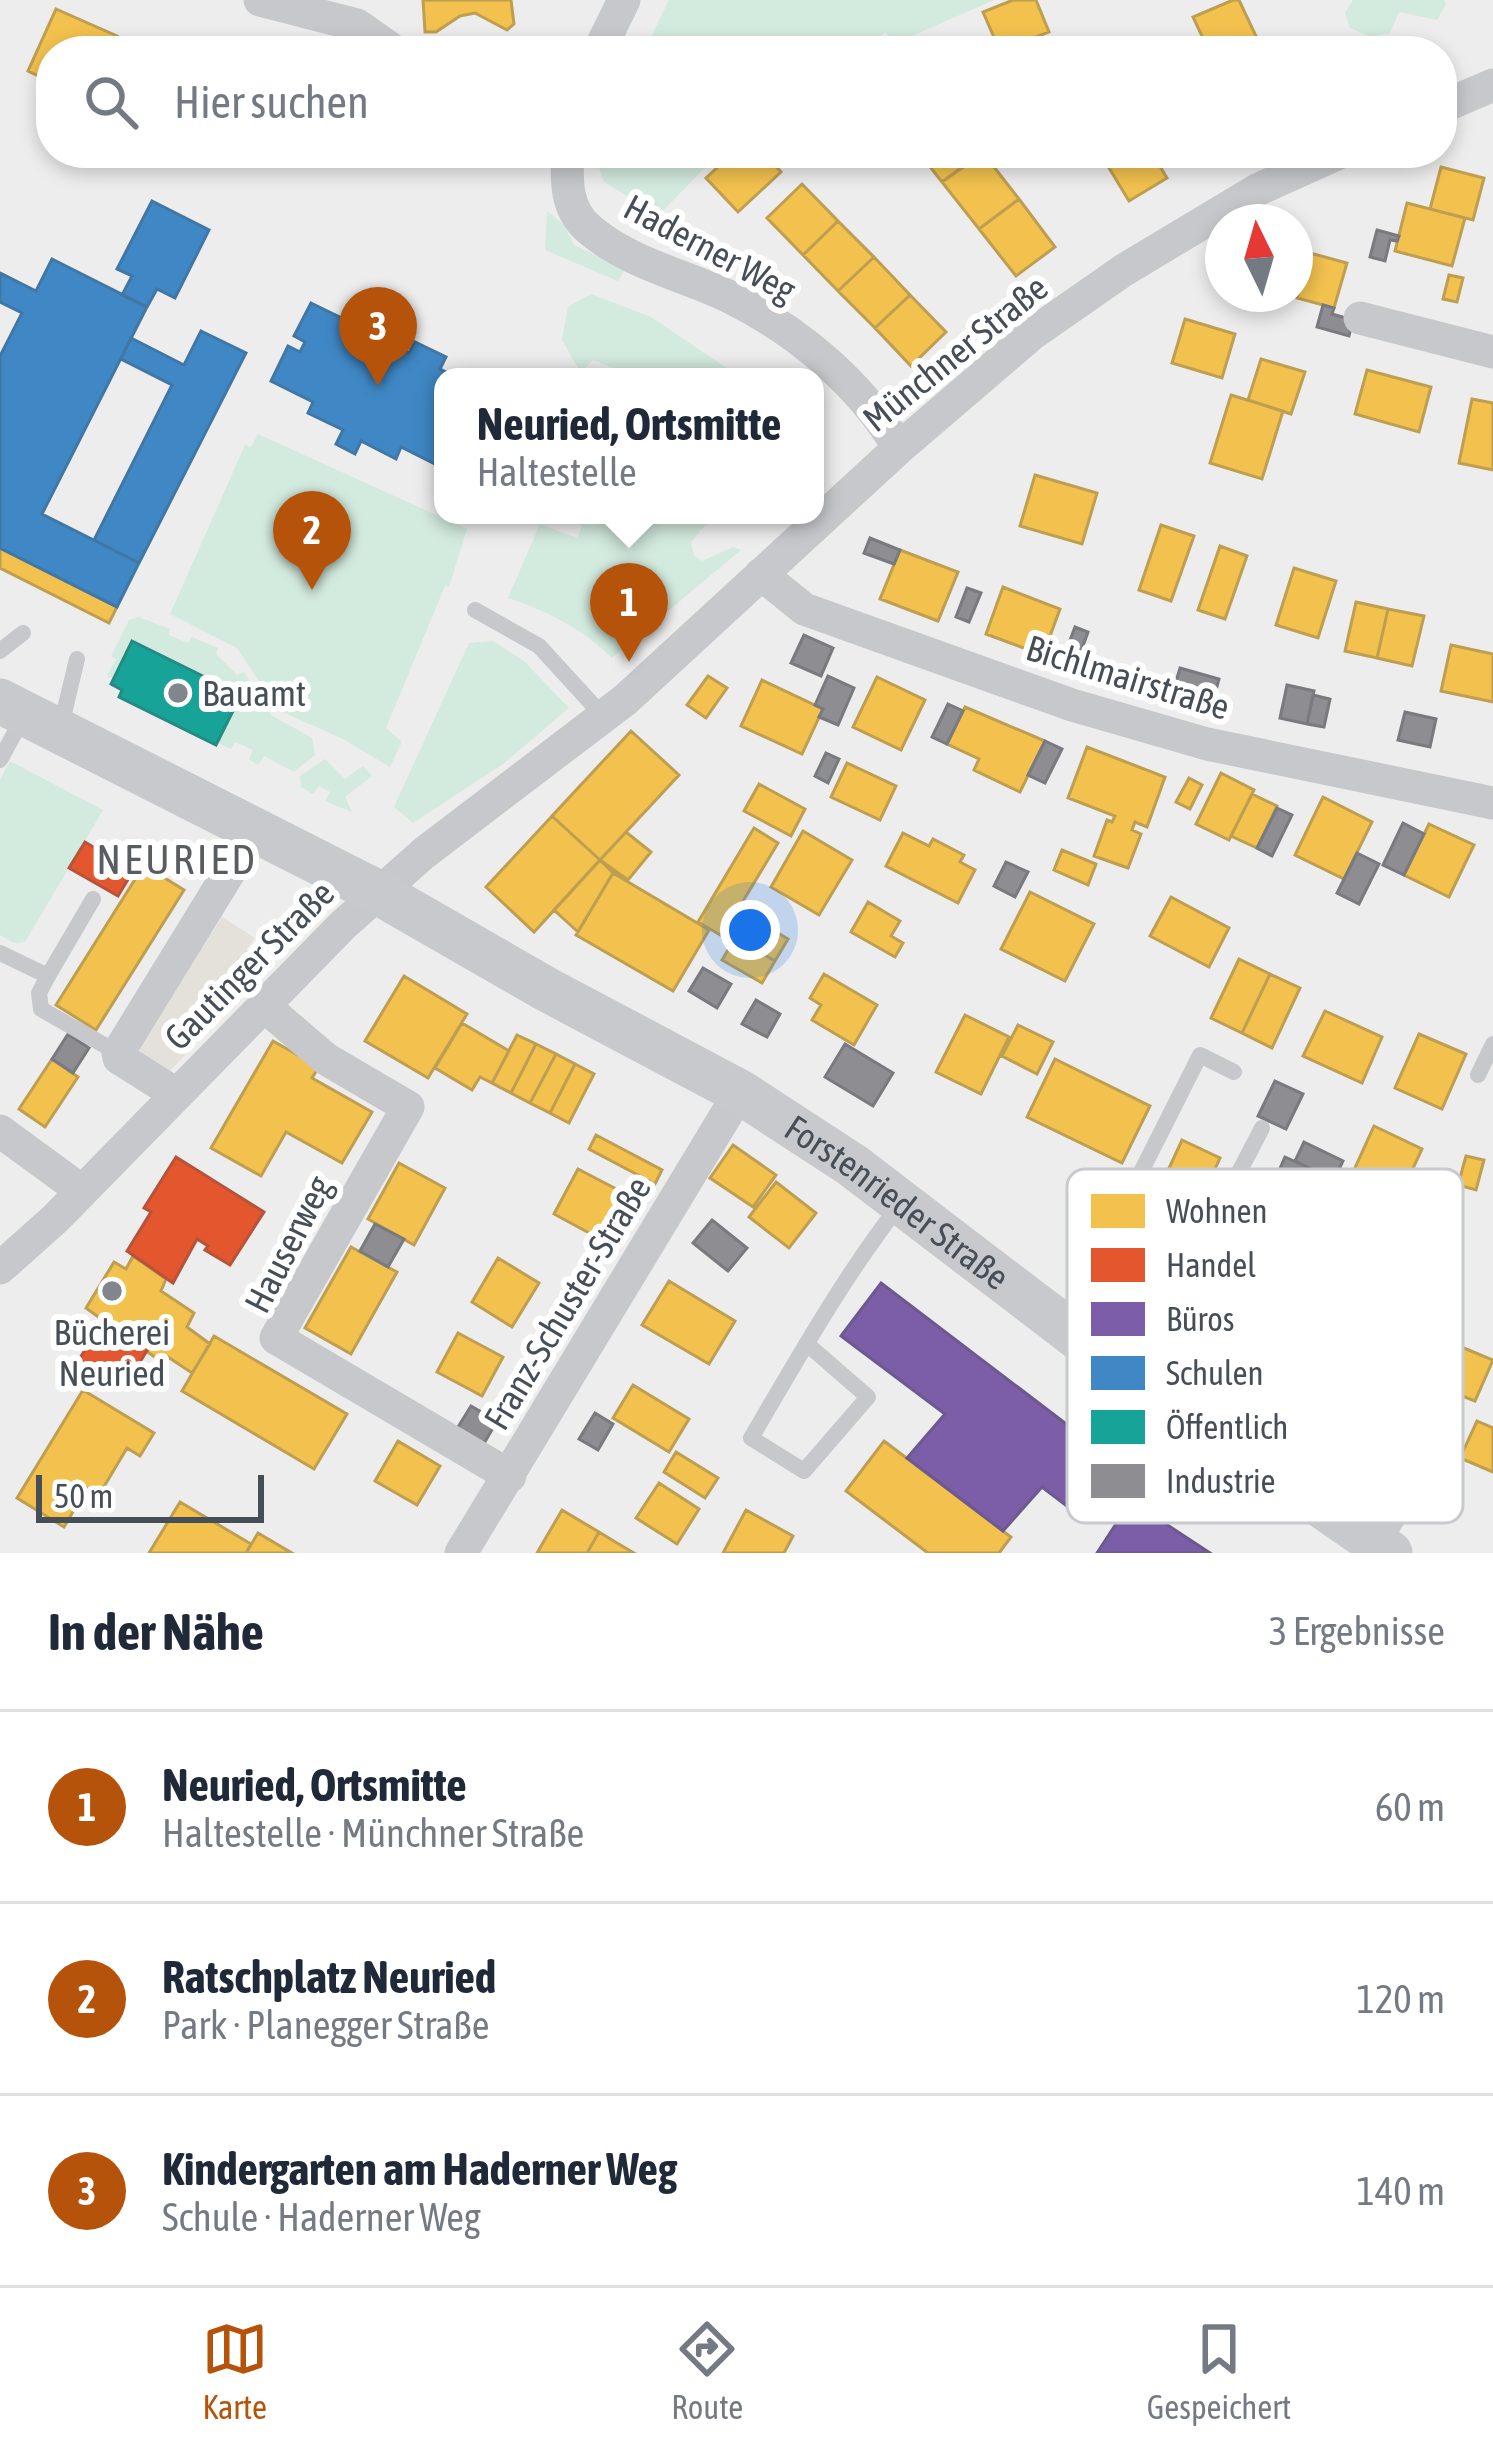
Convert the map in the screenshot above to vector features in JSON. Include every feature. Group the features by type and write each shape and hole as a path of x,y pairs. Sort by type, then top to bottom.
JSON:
{"main road":[{"name":"Forstenrieder Straße","path":"28,715 379,893 740,1092 852,1165 1067,1329"},
{"name":"Forstenrieder Straße","path":"1347,1523 1386,1550"}],"street":[{"path":"260,0 357,25 373,36"},
{"path":"606,36 624,0"},
{"path":"1457,100 1493,85"},
{"name":"Haderner Weg","path":"567,168 575,212 589,229 631,255 732,298 802,342 874,409 899,448"},
{"name":"Münchner Straße","path":"824,516 1032,334 1124,270 1259,189 1306,168"},
{"path":"1360,318 1493,352"},
{"name":"Münchner Straße","path":"379,893 424,853 604,717 816,524"},
{"name":"Bichlmairstraße","path":"761,574 804,609 1072,705 1207,744 1493,803"},
{"name":"Gautinger Straße","path":"176,1094 118,1053 255,830"},
{"name":"Gautinger Straße","path":"0,1268 379,893"},
{"name":"Hauserweg","path":"263,1005 326,1059 408,1108 276,1338 510,1476"},
{"name":"Franz-Schuster-Straße","path":"461,1553 740,1092"},
{"path":"0,1131 82,1191"}],"lane":[{"path":"475,610 539,646 604,717"},
{"path":"0,651 23,633"},
{"path":"0,760 28,715 77,659"},
{"path":"93,899 39,994 41,1009 118,1053"},
{"path":"0,952 48,976"},
{"path":"1478,1075 1493,1044"},
{"path":"1143,1169 1200,1055 1234,1072"},
{"path":"1241,1169 1262,1128"},
{"path":"807,1344 868,1397 804,1471 751,1438 807,1344 873,1238 901,1202"},
{"path":"1057,1322 1067,1309"},
{"path":"1386,1550 1401,1523"}],"shaded area":[{"path":"222,917 255,938 246,950 269,966 168,1073 141,1056 139,1044"}],"green space":[{"path":"669,0 994,0 912,36 885,32 880,36 651,36"},
{"path":"1353,0 1444,0 1446,4 1437,20 1399,12 1390,33 1376,36 1350,28 1345,13"},
{"path":"599,168 704,168 659,215 604,182"},
{"path":"547,211 564,225 574,245 625,269 618,281 545,250"},
{"path":"591,294 651,317 727,368 613,368 593,360 578,368 562,340 568,307"},
{"path":"258,434 434,514 434,524 467,529 449,587 445,586 386,728 402,742 390,767 343,739 278,710 237,648 170,614 245,445 251,447"},
{"path":"540,524 577,538 582,526 578,524 706,524 691,542 694,555 702,561 733,547 741,550 612,658 564,622 508,598"},
{"path":"139,617 170,629 169,635 188,643 192,637 218,648 216,654 237,675 244,672 271,715 312,738 315,755 294,772 264,756 258,765 249,759 253,750 235,742 231,749 218,743 241,694 133,641 113,678 107,676 129,620"},
{"path":"493,641 524,661 569,708 503,764 413,823 394,807 469,643"},
{"path":"325,759 345,779 363,766 372,776 345,797 352,812 325,801 330,792 319,786 313,794 301,787 300,776"},
{"path":"10,761 103,810 25,942 14,943 0,935 0,780"}],"building: Wohnen":[{"path":"423,0 511,0 514,24 507,30 475,13 460,16 436,32 425,32"},
{"path":"1013,0 1036,0 1049,32 993,36 983,12"},
{"path":"1239,0 1256,36 1202,36 1193,17"},
{"path":"56,9 117,36 44,36"},
{"path":"717,168 777,168 781,172 738,212 706,178"},
{"path":"931,168 961,168 942,182"},
{"path":"962,168 995,168 1019,199 979,229 942,182"},
{"path":"1109,168 1161,168 1167,178 1129,201"},
{"path":"1441,168 1484,178 1473,220 1430,209"},
{"path":"802,184 838,221 803,255 767,218"},
{"path":"1019,199 1055,247 1016,276 979,229"},
{"path":"1407,203 1465,218 1452,266 1395,251"},
{"path":"838,221 874,257 838,291 803,255"},
{"path":"1313,254 1347,263 1334,308 1313,302"},
{"path":"874,257 910,295 875,328 838,291"},
{"path":"1449,275 1463,278 1457,302 1443,299"},
{"path":"910,295 946,332 911,366 875,328"},
{"path":"1185,319 1235,334 1222,378 1172,363"},
{"path":"1261,359 1305,372 1291,414 1248,400"},
{"path":"1367,370 1431,387 1419,432 1355,414"},
{"path":"1231,395 1283,411 1262,479 1210,463"},
{"path":"1472,399 1493,403 1493,470 1459,463"},
{"path":"1035,475 1097,493 1082,544 1020,526"},
{"path":"1161,525 1194,536 1171,601 1139,590"},
{"path":"1220,546 1247,556 1225,619 1198,610"},
{"path":"0,548 117,607 109,623 0,568"},
{"path":"900,550 958,572 938,621 880,599"},
{"path":"1294,568 1336,581 1318,638 1276,625"},
{"path":"1003,587 1060,609 1043,655 986,634"},
{"path":"1356,602 1388,609 1377,658 1345,651"},
{"path":"1388,609 1424,616 1412,666 1377,658"},
{"path":"1451,645 1493,654 1493,702 1441,691"},
{"path":"708,676 727,688 706,718 687,705"},
{"path":"877,677 925,700 901,750 853,727"},
{"path":"762,680 823,709 802,754 741,726"},
{"path":"965,707 1045,741 1020,792 974,770 979,759 947,744"},
{"path":"631,731 679,775 600,860 552,816"},
{"path":"1087,747 1165,777 1147,827 1135,822 1132,830 1141,834 1128,868 1094,856 1107,820 1112,822 1115,816 1068,798"},
{"path":"847,763 896,786 880,820 831,797"},
{"path":"1221,773 1254,790 1229,840 1196,824"},
{"path":"1189,778 1202,785 1190,809 1176,802"},
{"path":"759,784 805,809 791,836 744,811"},
{"path":"1252,794 1277,806 1257,848 1231,836"},
{"path":"1323,797 1372,822 1344,879 1295,855"},
{"path":"552,816 600,860 534,932 486,887"},
{"path":"1429,824 1474,845 1449,897 1404,875"},
{"path":"754,828 778,843 722,936 698,922"},
{"path":"803,831 852,860 819,915 771,887"},
{"path":"626,832 651,852 628,880 600,860"},
{"path":"903,833 929,846 933,839 964,855 960,862 975,870 958,903 886,866"},
{"path":"1062,850 1096,864 1088,885 1054,870"},
{"path":"600,860 613,873 578,932 554,910"},
{"path":"144,865 184,890 96,1030 56,1005"},
{"path":"613,873 709,930 673,991 576,935"},
{"path":"1030,892 1094,924 1065,981 1001,949"},
{"path":"1171,897 1229,928 1209,967 1150,936"},
{"path":"868,902 900,921 891,936 903,943 895,957 851,932"},
{"path":"748,915 788,939 775,961 735,938"},
{"path":"735,938 775,961 762,983 722,960"},
{"path":"1239,959 1270,974 1242,1033 1211,1018"},
{"path":"824,974 877,1005 854,1045 812,1020 821,1005 810,998"},
{"path":"1270,974 1300,988 1272,1048 1242,1033"},
{"path":"404,976 467,1014 428,1078 365,1041"},
{"path":"1325,1011 1382,1037 1362,1083 1303,1056"},
{"path":"965,1015 1009,1037 981,1094 936,1072"},
{"path":"462,1023 509,1051 492,1083 480,1077 472,1090 435,1068"},
{"path":"1018,1025 1053,1042 1037,1074 1002,1056"},
{"path":"1419,1034 1466,1054 1442,1109 1395,1088"},
{"path":"517,1035 536,1044 511,1093 492,1083"},
{"path":"273,1041 319,1067 312,1078 372,1112 342,1163 286,1132 261,1176 211,1148"},
{"path":"536,1044 556,1054 530,1103 511,1093"},
{"path":"556,1054 575,1064 550,1113 530,1103"},
{"path":"52,1059 78,1077 45,1127 19,1109"},
{"path":"1055,1059 1150,1106 1122,1163 1027,1117"},
{"path":"575,1064 594,1074 569,1123 550,1113"},
{"path":"1374,1126 1422,1149 1413,1169 1354,1169"},
{"path":"596,1135 662,1170 655,1184 589,1149"},
{"path":"1182,1140 1220,1158 1215,1169 1169,1169"},
{"path":"733,1145 776,1175 753,1207 710,1178"},
{"path":"1466,1156 1484,1160 1476,1190 1463,1186"},
{"path":"399,1163 445,1188 414,1245 368,1219"},
{"path":"578,1169 641,1202 617,1248 554,1214"},
{"path":"776,1182 816,1213 789,1248 749,1217"},
{"path":"351,1247 397,1272 351,1354 305,1328"},
{"path":"133,1256 166,1279 161,1291 194,1313 187,1327 210,1344 192,1373 168,1357 163,1363 86,1308 114,1262 126,1269"},
{"path":"498,1258 539,1283 512,1327 472,1302"},
{"path":"669,1281 735,1321 709,1364 642,1325"},
{"path":"458,1333 503,1357 482,1396 437,1372"},
{"path":"214,1336 347,1414 314,1469 182,1391"},
{"path":"1463,1348 1493,1360 1475,1401 1463,1396"},
{"path":"633,1385 689,1419 669,1452 613,1418"},
{"path":"83,1390 154,1433 140,1456 127,1448 99,1495 87,1488 64,1527 17,1498"},
{"path":"1477,1421 1493,1428 1493,1472 1463,1459"},
{"path":"398,1441 440,1466 417,1505 375,1481"},
{"path":"884,1441 1011,1537 999,1553 928,1553 846,1491"},
{"path":"676,1452 718,1478 705,1498 664,1472"},
{"path":"659,1483 699,1509 677,1544 636,1518"},
{"path":"180,1502 251,1544 246,1553 149,1553"},
{"path":"562,1510 599,1532 587,1553 537,1553"},
{"path":"746,1510 793,1536 784,1553 723,1553"},
{"path":"599,1532 617,1543 634,1553 587,1553"},
{"path":"258,1533 292,1553 246,1553"}],"building: Handel":[{"path":"85,842 133,871 118,896 69,868"},
{"path":"176,1157 264,1212 230,1265 205,1250 208,1246 197,1239 173,1283 127,1251 151,1212 144,1208"},
{"path":"104,1320 148,1349 124,1388 78,1361"}],"building: Büros":[{"path":"881,1283 1067,1425 1067,1506 1042,1487 1003,1531 907,1458 945,1414 841,1336"},
{"path":"1117,1523 1164,1523 1210,1553 1097,1553"}],"building: Schulen":[{"path":"152,201 209,230 175,298 157,289 147,307 122,295 132,276 117,269"},
{"path":"52,259 147,307 42,514 139,563 117,607 0,548 0,356 22,313 0,302 0,273 36,291"},
{"path":"311,303 354,324 359,312 393,329 387,342 409,353 415,342 446,357 440,368 434,368 434,464 401,447 396,459 361,441 355,454 336,444 343,430 308,413 313,402 271,381 288,346 300,352 305,342 294,336"},
{"path":"201,331 246,353 139,563 94,540 172,385 121,359 131,338 184,365"}],"building: Öffentlich":[{"name":"Bauamt","path":"132,641 241,695 216,745 119,697 122,690 111,684"}],"building: Industrie":[{"path":"1377,230 1399,236 1397,241 1390,240 1385,261 1370,257"},
{"path":"1323,305 1334,308 1332,314 1353,320 1349,336 1317,327"},
{"path":"870,538 900,550 894,564 864,553"},
{"path":"967,588 981,593 969,622 956,617"},
{"path":"1075,627 1088,632 1078,660 1064,656"},
{"path":"804,635 833,648 821,676 791,663"},
{"path":"1180,668 1219,679 1211,709 1171,698"},
{"path":"828,676 854,688 838,725 819,717 823,709 815,705"},
{"path":"1287,685 1314,691 1307,724 1280,718"},
{"path":"1313,695 1330,699 1324,727 1307,724"},
{"path":"948,704 963,711 947,744 932,737"},
{"path":"1405,712 1436,719 1430,747 1398,740"},
{"path":"1045,741 1062,749 1045,783 1028,775"},
{"path":"826,753 839,759 828,783 815,776"},
{"path":"1277,808 1292,815 1272,856 1257,848"},
{"path":"1403,823 1424,834 1404,875 1383,865"},
{"path":"1357,853 1379,864 1359,904 1337,893"},
{"path":"1006,862 1028,872 1015,897 994,886"},
{"path":"703,968 731,984 717,1008 689,991"},
{"path":"756,1000 780,1014 767,1037 742,1024"},
{"path":"68,1034 89,1048 73,1073 52,1059"},
{"path":"845,1044 893,1073 873,1106 825,1077"},
{"path":"1275,1081 1303,1094 1286,1129 1258,1116"},
{"path":"1304,1142 1343,1161 1339,1169 1311,1169 1295,1161"},
{"path":"1285,1157 1312,1169 1280,1169"},
{"path":"712,1220 747,1248 728,1271 693,1243"},
{"path":"375,1224 404,1239 388,1267 360,1251"},
{"path":"471,1406 497,1421 482,1447 455,1432"},
{"path":"595,1413 613,1424 598,1450 579,1439"}],"place":[{"name":"Kindergarten am Haderner Weg","path":"378,386"},
{"name":"Ratschplatz Neuried","path":"312,590"},
{"name":"Neuried, Ortsmitte","path":"629,662"},
{"name":"Bauamt","path":"178,693"},
{"name":"Bücherei Neuried","path":"112,1291"}],"district":[{"name":"NEURIED","path":"177,859"}]}
